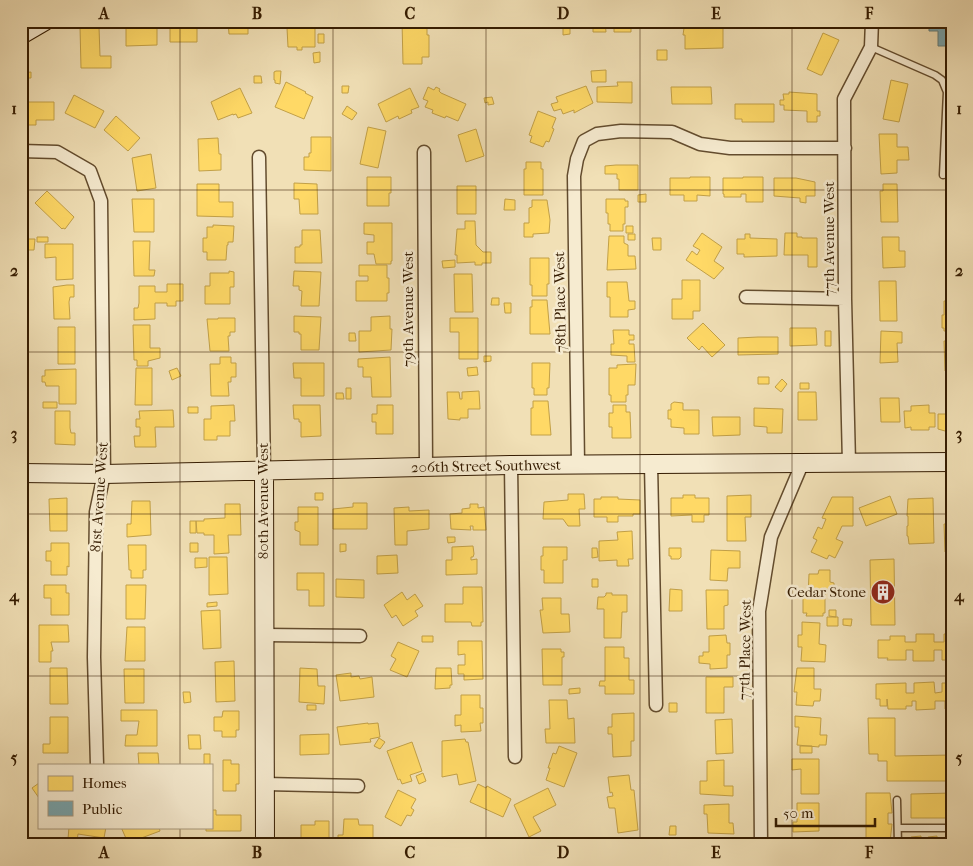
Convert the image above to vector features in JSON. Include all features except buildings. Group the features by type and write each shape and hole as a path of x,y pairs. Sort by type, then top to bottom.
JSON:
{"street":[{"path":"21,34 44,21"},
{"name":"77th Avenue West","path":"849,463 845,299 844,99 871,47 872,21"},
{"name":"78th Place West","path":"578,464 574,176 577,159 584,141 597,134 621,131 672,132 700,144 730,148 845,148"},
{"name":"81st Avenue West","path":"21,152 57,152 90,171 101,201 104,474 96,512 94,658 97,764"},
{"name":"79th Avenue West","path":"424,152 426,467"},
{"name":"80th Avenue West","path":"259,157 264,470 265,845"},
{"path":"746,297 845,299"},
{"name":"206th Street Southwest","path":"21,473 104,474 578,464 952,462"},
{"path":"651,464 656,705"},
{"name":"77th Place West","path":"761,845 759,611 771,537 802,464"},
{"path":"511,465 515,757"},
{"path":"264,636 360,636"},
{"path":"265,784 358,786"}],"lane":[{"path":"871,47 935,74 942,80 947,92 942,175"},
{"path":"897,800 898,845"},
{"path":"898,828 952,828"}],"place":[{"name":"Cedar Stone","path":"883,592"}]}
